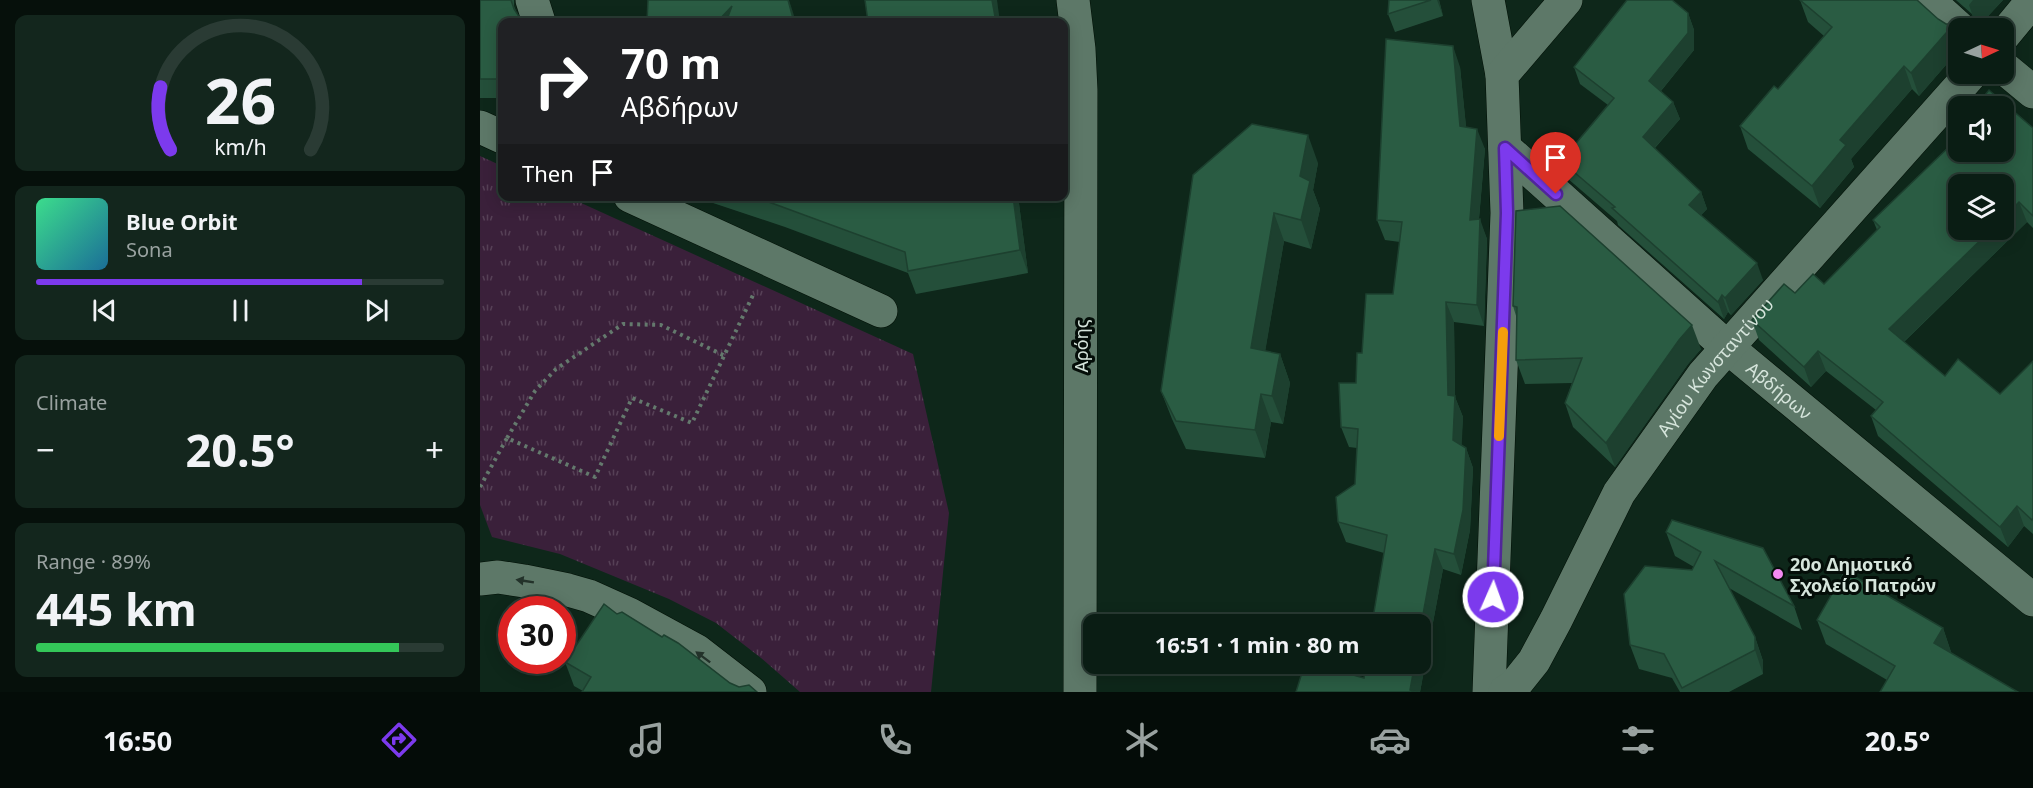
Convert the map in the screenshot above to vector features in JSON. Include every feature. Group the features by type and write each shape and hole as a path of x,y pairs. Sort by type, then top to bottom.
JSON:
{"street":[{"name":"Αρόης","path":"1073,0 1082,90 1080,692"},
{"path":"1488,0 1502,75 1507,225 1489,692"},
{"path":"1502,75 1566,0"},
{"path":"1928,0 1948,18"},
{"path":"2014,23 2033,0"},
{"path":"2014,76 2033,92"},
{"name":"Αγίου Κωνσταντίνου","path":"1505,692 1514,686 1534,661 1619,493 1703,375 1962,84"},
{"path":"480,127 498,135"},
{"name":"Αβδήρων","path":"1505,148 1727,347 2029,588"},
{"path":"641,201 880,311"},
{"path":"480,579 498,577 524,581 589,596 629,614 697,651 750,692"}],"path":[{"path":"507,438 595,477 632,398 692,423 769,260"},
{"path":"480,487 536,391 556,369 624,324 661,325 725,356"}],"green space":[{"path":"480,156 498,164 498,201 577,201 913,354 949,513 931,692 800,692 716,623 669,599 560,554 492,537 480,505"}],"building":[{"path":"480,0 511,0 520,18 498,18 498,79 480,79"},
{"path":"648,0 788,0 793,18 728,18 732,6 721,18 647,18"},
{"path":"865,0 992,0 995,18 867,18"},
{"path":"1389,0 1431,0 1388,14"},
{"path":"1627,0 1672,0 1688,13 1688,33 1649,81 1673,102 1643,137 1701,192 1689,205 1757,263 1725,298 1722,295 1718,302 1612,208 1615,207 1561,161 1614,98 1574,67"},
{"path":"1800,0 1917,0 1938,19 1948,24 1948,31 1911,73 1904,66 1840,140 1846,145 1812,186 1740,126 1774,86 1778,89 1832,27"},
{"path":"1386,39 1453,46 1460,126 1477,129 1470,220 1480,219 1477,305 1446,302 1448,395 1455,396 1453,440 1466,448 1463,510 1454,554 1435,549 1423,614 1374,614 1387,535 1338,522 1336,497 1355,484 1358,429 1341,427 1339,383 1356,383 1357,353 1362,353 1366,294 1393,294 1402,222 1377,220"},
{"path":"1989,90 1996,96 1984,96"},
{"path":"2014,112 2033,128 2033,216 2019,202 2014,207 2014,174 1948,174 1948,240 1981,240 1889,329 1945,376 1958,359 2000,394 2033,361 2032,520 2017,506 2000,527 1871,416 1883,402 1818,351 1804,367 1752,320 1784,284 1795,293 1813,274 1824,284 1880,227 1873,220 1948,148 1948,162 2014,162"},
{"path":"1252,124 1308,135 1300,176 1310,181 1301,220 1274,213 1251,348 1280,354 1272,396 1261,394 1255,430 1176,421 1161,391 1193,175"},
{"path":"766,201 1014,201 1020,250 908,271 905,252"},
{"path":"1560,206 1692,325 1606,443 1565,403 1582,358 1516,360 1517,307 1513,306 1516,211"},
{"path":"1672,520 1763,548 1794,606 1715,561 1755,637 1755,650 1682,688 1664,654 1630,645 1624,594 1645,566 1692,570 1701,552 1666,532"},
{"path":"1845,571 1943,628 1934,643 2018,692 1880,692 1895,666 1817,620"},
{"path":"604,604 617,614 622,612 662,637 664,635 678,643 730,683 739,687 749,685 757,692 582,692 591,677 576,668 576,646"},
{"path":"1302,674 1350,674 1364,678 1365,674 1413,674 1410,690 1417,692 1296,692"}],"slow traffic":[{"path":"1499,436 1503,332"}],"place":[{"name":"20ο Δημοτικό Σχολείο Πατρών","path":"1778,574"}],"route":[{"path":"1493,597 1507,213 1505,148 1556,194"}]}
